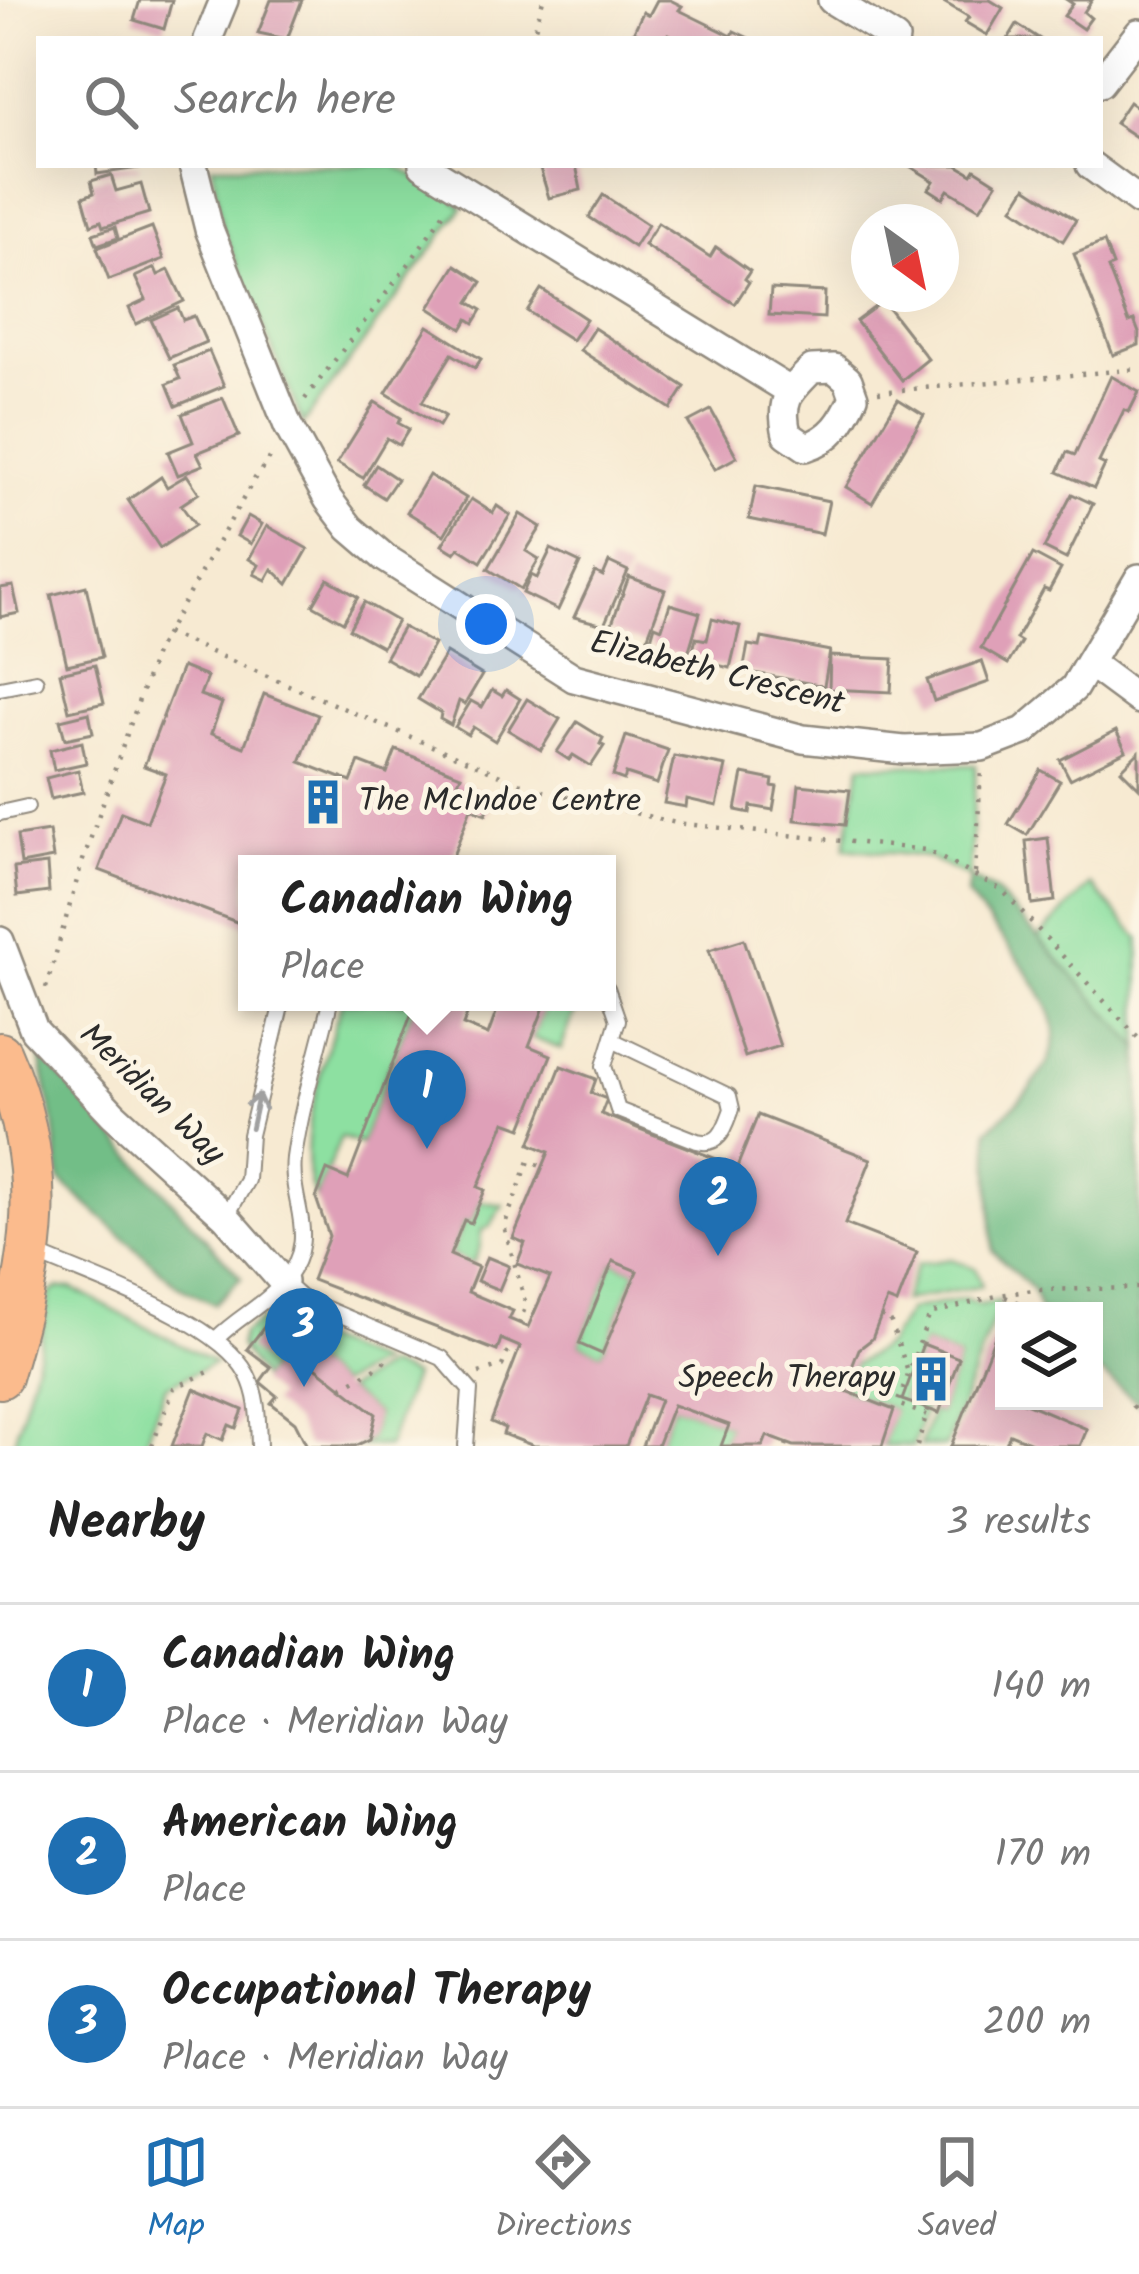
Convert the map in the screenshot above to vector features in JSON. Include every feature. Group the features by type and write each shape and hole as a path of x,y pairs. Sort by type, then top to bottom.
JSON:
{"main road":[{"path":"0,1377 32,1252 33,1180 15,1088 17,1042"}],"street":[{"path":"209,36 224,0"},
{"path":"832,0 890,36"},
{"path":"1103,79 1139,32"},
{"name":"Elizabeth Crescent","path":"194,168 208,229 288,426 305,464 350,528 385,558 574,678 803,739 904,750 982,747 1024,731 1074,688 1139,578"},
{"path":"429,168 790,391"},
{"path":"1094,168 1139,201"},
{"path":"834,368 848,380 854,397 843,422 823,442 806,446 788,434 782,412 790,391 812,369 834,368"},
{"path":"1089,663 1139,700"},
{"name":"Meridian Way","path":"0,940 17,1042 113,1114 226,1217 284,1282"}],"lane":[{"path":"0,688 36,681"},
{"path":"0,813 26,807"},
{"path":"226,1217 247,1180 250,1135 280,1011"},
{"path":"217,1338 284,1282 299,1251 304,1220 294,1188 294,1159 328,1011"},
{"path":"612,1040 729,1096 732,1109 717,1139 707,1144 618,1110 604,1066 618,1020 615,1011"},
{"path":"32,1252 217,1338 237,1360 257,1399 260,1446"},
{"path":"284,1282 301,1298 442,1358 470,1390 466,1446"}],"path":[{"path":"533,36 543,0"},
{"path":"17,1042 156,651 299,405 411,262 461,188"},
{"path":"854,397 1139,369"},
{"path":"166,633 531,788 676,824 926,850 1003,890 1139,1039"},
{"path":"975,876 982,747"},
{"path":"520,1324 526,1305 504,1226 529,1161 543,1166"},
{"path":"917,1446 927,1412 896,1404 930,1314 1033,1290 1139,1288"},
{"path":"1000,1295 1018,1302"},
{"path":"881,1316 889,1317 908,1373"},
{"path":"343,1388 382,1364 394,1337"},
{"path":"460,1379 502,1366 512,1343"},
{"path":"152,1446 174,1388 237,1360"},
{"path":"1132,1408 1139,1401"}],"green space":[{"path":"212,168 400,168 463,207 303,424 222,227"},
{"path":"861,765 976,765 969,878 926,857 845,848"},
{"path":"969,878 996,892 1139,1047 1139,1404 1103,1374 1103,1302 1037,1302 1033,1290 993,1251 988,1130 1038,1078 1051,1053 1054,1024 1022,964 967,895"},
{"path":"1091,885 1139,938 1139,1047 1036,940"},
{"path":"339,1011 413,1011 361,1144 341,1137 316,1198 307,1154 320,1074"},
{"path":"542,1011 577,1011 561,1049 532,1038"},
{"path":"39,1052 241,1278 214,1304 178,1286 60,1180"},
{"path":"480,1201 503,1205 490,1226 481,1231 472,1265 450,1255 464,1220 471,1222"},
{"path":"951,1259 975,1268 982,1286 903,1301 917,1264"},
{"path":"613,1261 637,1271 602,1354 579,1344"},
{"path":"71,1288 215,1363 166,1386 143,1446 13,1446 50,1293"},
{"path":"963,1299 980,1305 995,1302 995,1314 946,1446 920,1446 932,1411 939,1413 959,1358 924,1344 902,1399 925,1408 913,1446 882,1446 893,1410 843,1390 853,1365 886,1345 909,1310"},
{"path":"279,1308 300,1313 296,1331 379,1363 339,1385 264,1327 271,1367 262,1379 239,1346 242,1334"},
{"path":"387,1366 413,1376 388,1446 361,1446 370,1438 376,1414 346,1390"},
{"path":"673,1405 729,1425 721,1446 657,1446"}],"building":[{"path":"140,0 172,0 164,29 134,20"},
{"path":"271,0 302,0 288,36 258,33"},
{"path":"657,0 670,0 682,6 679,10 732,36 643,36 634,31 643,12 649,15"},
{"path":"940,0 990,0 1003,8 987,35 965,22 969,17"},
{"path":"1067,0 1092,0 1084,12 1091,18 1083,29 1064,16 1073,4"},
{"path":"1017,24 1035,36 1010,36"},
{"path":"1129,102 1139,109 1139,139 1115,123"},
{"path":"96,168 139,168 97,174"},
{"path":"540,168 577,168 581,190 549,198"},
{"path":"913,168 962,168 972,174 975,169 997,183 980,209 948,190 943,198 929,189 934,181"},
{"path":"111,175 116,191 141,184 149,213 103,227 101,221 91,225 83,197 94,193 91,181"},
{"path":"1026,187 1076,220 1063,241 1013,208"},
{"path":"603,195 648,225 634,247 589,217"},
{"path":"658,223 710,257 716,247 750,271 745,279 749,282 735,304 644,245"},
{"path":"115,227 118,238 97,245 93,234"},
{"path":"152,227 164,259 109,280 97,248"},
{"path":"1104,242 1113,266 1108,268 1129,322 1134,320 1139,333 1139,345 1113,355 1074,254"},
{"path":"456,265 482,282 469,302 482,310 474,323 468,319 462,329 429,308"},
{"path":"155,268 158,275 169,270 184,301 136,324 129,308 146,300 135,277"},
{"path":"541,289 586,319 572,340 527,311"},
{"path":"771,289 825,292 824,318 769,315"},
{"path":"178,308 183,320 194,316 206,342 169,358 151,320"},
{"path":"868,312 892,312 928,359 902,380 856,321"},
{"path":"428,326 481,359 475,368 452,354 422,402 445,416 439,426 386,393"},
{"path":"594,328 685,387 671,409 580,350"},
{"path":"209,351 224,386 176,406 167,384 180,379 174,365"},
{"path":"1111,376 1139,392 1129,412 1124,410 1099,462 1105,465 1094,488 1058,472 1067,452 1075,455"},
{"path":"223,398 239,436 197,453 203,465 178,475 168,452 193,442 182,414"},
{"path":"898,399 924,415 872,503 846,487"},
{"path":"375,402 401,418 398,423 409,429 399,445 387,438 363,478 337,463"},
{"path":"711,410 737,457 715,469 688,422"},
{"path":"376,465 397,479 384,498 364,485"},
{"path":"187,475 199,493 181,505 195,525 160,548 128,500 161,477 167,487"},
{"path":"429,475 466,498 444,535 407,512"},
{"path":"756,486 829,501 822,534 749,519"},
{"path":"1072,494 1093,504 1066,559 1044,548"},
{"path":"471,499 493,513 497,506 510,515 481,562 459,548 455,553 442,545"},
{"path":"520,514 541,527 526,551 539,559 521,589 488,569"},
{"path":"248,516 262,524 251,544 237,536"},
{"path":"267,526 308,549 288,584 272,569 266,580 254,574 259,565 249,559"},
{"path":"551,549 580,563 558,610 523,593 531,575 537,578"},
{"path":"1033,554 1061,569 1016,639 1021,642 1008,664 981,648"},
{"path":"609,562 628,571 604,625 574,617 595,572 603,576"},
{"path":"629,577 665,590 645,644 609,631"},
{"path":"328,579 358,597 343,622 313,605"},
{"path":"13,586 19,613 0,617 0,588"},
{"path":"86,586 102,657 67,665 51,595"},
{"path":"364,602 397,621 382,647 349,629"},
{"path":"670,604 700,613 687,657 649,645 655,625 662,628"},
{"path":"712,619 740,626 730,668 691,659 696,638 707,640"},
{"path":"403,627 434,644 416,676 385,658"},
{"path":"762,638 830,651 824,686 743,671 748,645 760,647"},
{"path":"446,653 482,675 465,704 459,701 451,725 418,699"},
{"path":"830,656 893,659 891,692 829,689"},
{"path":"982,661 989,682 934,701 927,680"},
{"path":"95,665 104,703 69,711 60,673"},
{"name":"The McIndoe Centre","path":"182,667 207,677 200,695 222,703 211,734 244,747 264,694 318,715 300,762 351,782 359,762 387,773 396,750 461,775 458,782 493,796 486,814 471,808 453,855 238,855 238,923 99,870 121,812 147,822 166,774 144,766"},
{"path":"492,690 502,696 506,690 520,699 495,741 473,727 468,735 455,727 471,701 482,707"},
{"path":"527,699 560,719 541,750 508,730"},
{"path":"89,713 93,733 65,739 60,720"},
{"path":"577,722 603,738 600,744 604,746 591,766 557,752"},
{"path":"1116,731 1126,751 1070,779 1060,760"},
{"path":"626,736 668,750 657,784 626,774 624,780 613,776"},
{"path":"82,742 86,763 54,770 50,750"},
{"path":"1139,752 1139,788 1121,770"},
{"path":"674,756 726,766 717,806 687,799 686,807 664,803"},
{"path":"78,770 83,792 51,799 46,778"},
{"path":"1041,770 1060,781 1027,835 1008,824"},
{"path":"743,774 773,780 772,786 777,787 773,810 751,806 750,813 736,810"},
{"path":"799,785 850,790 845,825 795,820"},
{"path":"49,831 53,858 21,864 17,836"},
{"path":"1048,838 1055,901 1032,904 1026,841"},
{"path":"47,864 49,892 17,896 14,868"},
{"path":"744,939 780,1046 745,1057 709,950"},
{"path":"413,1011 468,1011 463,1025 488,1035 497,1011 543,1011 529,1046 551,1055 522,1128 505,1122 478,1187 485,1190 471,1223 464,1220 450,1255 478,1267 468,1292 513,1311 509,1319 528,1327 550,1277 517,1264 525,1243 513,1238 549,1152 530,1144 561,1066 596,1079 591,1093 607,1099 601,1114 737,1167 758,1115 871,1159 845,1224 917,1252 897,1304 887,1300 872,1339 859,1349 843,1390 894,1410 882,1446 794,1446 767,1436 763,1446 721,1446 729,1425 673,1405 657,1446 642,1446 660,1400 646,1395 626,1446 534,1446 503,1434 505,1428 491,1422 520,1347 501,1339 497,1351 312,1280 329,1236 316,1198 327,1170 348,1179","holes":["613,1261 637,1271 602,1354 579,1344"]},
{"path":"487,1257 509,1266 499,1290 477,1281"},
{"path":"264,1327 376,1414 370,1439 355,1446 307,1446 295,1422 271,1403 277,1396 260,1382 271,1367 247,1349"},
{"path":"995,1336 995,1410 1042,1410 1087,1429 1080,1446 1039,1446 1010,1434 1005,1446 951,1446"},
{"name":"Speech Therapy","path":"923,1344 959,1358 939,1413 902,1400"},
{"path":"194,1389 243,1410 236,1428 229,1425 223,1440 207,1433 202,1446 172,1446"}],"place":[{"name":"The McIndoe Centre","path":"323,802"},
{"name":"Canadian Wing","path":"427,1149"},
{"name":"American Wing","path":"718,1256"},
{"name":"Speech Therapy","path":"931,1379"},
{"name":"Occupational Therapy","path":"304,1387"}]}
